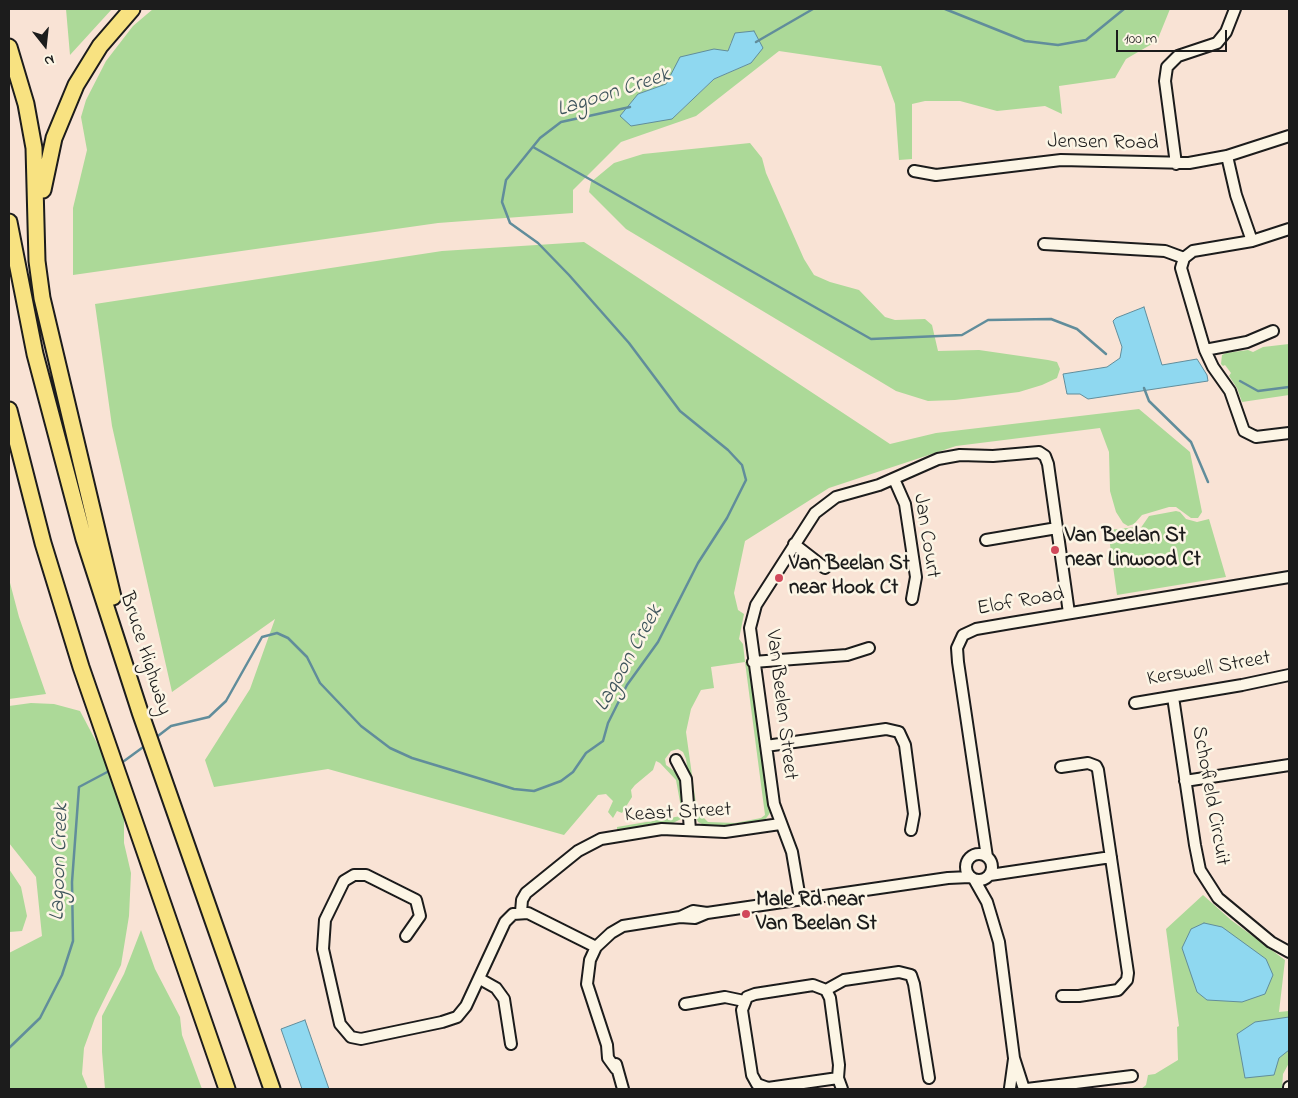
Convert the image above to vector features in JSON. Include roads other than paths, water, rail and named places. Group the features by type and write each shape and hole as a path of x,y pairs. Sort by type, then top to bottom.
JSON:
{"highway":[{"path":"36,225 48,160 67,104 100,46 132,9"},
{"path":"9,47 26,104 32,134 35,161 37,261 42,298 105,568 133,664 140,712"},
{"name":"Bruce Highway","path":"9,222 35,354 72,497 140,712 272,1089"},
{"path":"9,410 11,428 61,605 227,1089"}],"street":[{"path":"1176,164 1165,81 1167,67 1178,56 1217,43 1226,32 1234,9"},
{"name":"Jensen Road","path":"914,171 936,175 1061,160 1176,164 1227,156 1289,136"},
{"path":"1227,156 1236,195 1252,242"},
{"path":"1184,258 1197,250 1252,242 1289,229"},
{"path":"1044,244 1165,251 1184,258"},
{"path":"1184,258 1182,273 1205,350 1213,367 1230,391 1244,431 1256,437 1289,434"},
{"path":"1205,350 1239,344 1273,331"},
{"name":"Van Beelen Street","path":"800,899 792,852 774,804 753,662 750,628 756,605 815,513 826,503 847,493 874,487 926,463 960,455 993,456 1039,452 1045,456 1048,464 1069,613"},
{"name":"Jan Court","path":"894,479 905,504 914,568 915,586 912,599"},
{"path":"986,540 1057,528"},
{"path":"794,544 825,568"},
{"name":"Elof Road","path":"987,902 988,869 958,662 958,643 963,635 976,629 1289,578"},
{"path":"753,662 847,655 869,648"},
{"name":"Kerswell Street","path":"1135,703 1242,685 1289,674"},
{"name":"Schofield Circuit","path":"1173,697 1197,858 1211,890 1271,942 1289,952"},
{"path":"766,746 886,729 899,732 905,745 914,814 911,830"},
{"path":"676,760 686,779 690,830"},
{"path":"1061,767 1088,763 1096,766 1098,770 1127,980 1123,986 1112,992 1062,996"},
{"path":"1185,781 1289,765"},
{"name":"Keast Street","path":"521,912 522,900 526,893 591,843 610,837 655,830 725,832 780,824"},
{"name":"Elof Road","path":"975,855 982,837"},
{"path":"948,878 966,865 975,855 988,869"},
{"path":"623,1089 616,1069 615,1056 607,1045 587,984 588,969 596,947 610,932 623,926 680,917 693,911 707,912 948,878 972,878 988,869 1012,872 1111,858"},
{"name":"Elof Road","path":"966,865 987,902 999,942 1014,1058 1026,1088"},
{"path":"406,936 420,916 416,900 366,875 354,875 344,881 325,920 323,948 340,1024 350,1037 360,1039 450,1021 462,1013 480,979 505,922 513,914 521,912 539,918 596,947"},
{"path":"826,990 844,980 899,972 914,973 914,984 930,1078"},
{"path":"480,979 496,988 504,999 511,1044"},
{"path":"838,1078 768,1088 754,1087 742,1010 744,1001 751,995 818,985 826,990 830,998 839,1065 838,1078 842,1089"},
{"path":"685,1004 725,997 744,1001"},
{"name":"Elof Road","path":"1010,1089 1014,1058"},
{"path":"1010,1089 1047,1088 1132,1076"}],"water":[{"path":"754,31 763,48 751,63 714,79 672,119 631,126 620,116 638,94 666,84 680,57 714,49 728,51 735,33"},
{"path":"1144,307 1162,365 1197,359 1207,375 1208,381 1088,399 1080,394 1067,394 1063,374 1107,367 1120,358 1122,347 1113,321"},
{"path":"1204,923 1222,927 1266,959 1273,975 1265,994 1242,1002 1207,1000 1197,992 1182,948 1191,929"},
{"path":"1289,1017 1289,1050 1279,1058 1274,1075 1245,1078 1237,1034 1255,1022"},
{"path":"305,1020 329,1089 302,1089 281,1029"}],"waterway":[{"name":"Lagoon Creek","path":"756,42 813,9"},
{"name":"Lagoon Creek","path":"945,9 1025,41 1058,45 1086,40 1124,9"},
{"name":"Lagoon Creek","path":"154,739 171,726 209,717 226,701 262,637 277,633 288,638 307,657 320,683 361,726 390,748 412,758 514,789 534,791 561,781 573,772 586,753 603,741 608,723 627,685 658,642 698,563 727,518 746,480 742,465 728,450 680,411 629,343 569,275 538,243 510,223 502,202 506,180 540,138 561,122 630,107"},
{"path":"533,147 871,339 962,335 988,320 1051,319 1077,329 1106,354"},
{"path":"1240,381 1258,391 1289,387"},
{"path":"1144,388 1149,401 1191,442 1208,482"},
{"name":"Lagoon Creek","path":"120,764 146,745"},
{"name":"Lagoon Creek","path":"9,1048 40,1018 62,975 73,941 72,882 79,787 111,770"}],"place":[{"name":"Van Beelan St near Linwood Ct","path":"1055,550"},
{"name":"Van Beelan St near Hook Ct","path":"779,578"},
{"name":"Male Rd near Van Beelan St","path":"746,914"}]}
